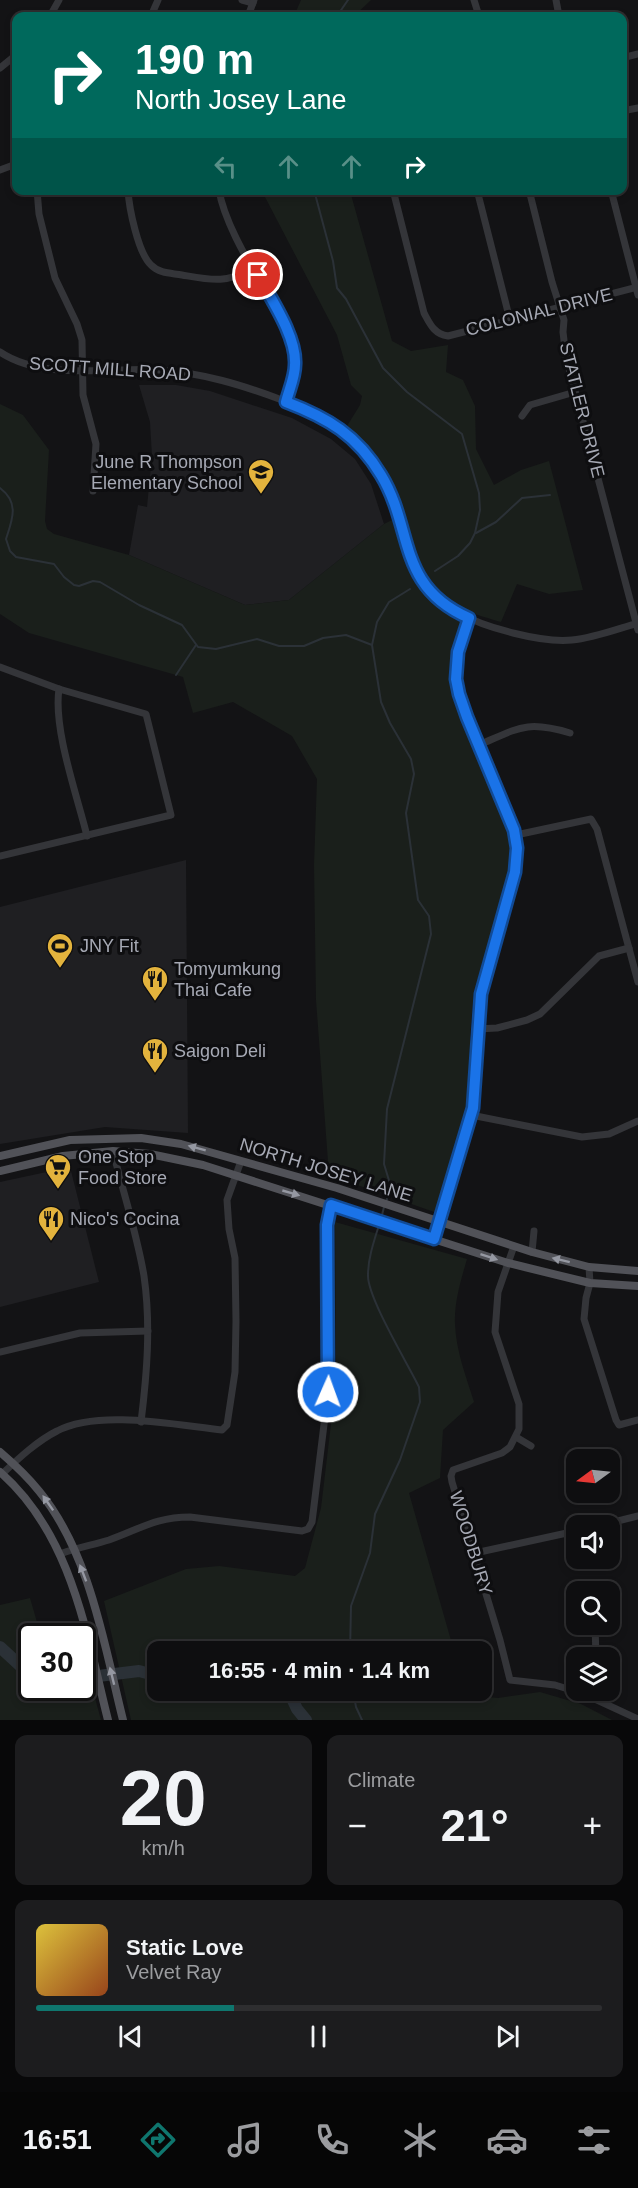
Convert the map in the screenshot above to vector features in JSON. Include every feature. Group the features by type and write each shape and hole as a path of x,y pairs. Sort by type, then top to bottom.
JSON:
{"main road":[{"name":"NORTH JOSEY LANE","path":"0,1156 70,1140 141,1138 181,1144 337,1188 532,1252 589,1267 638,1271"},
{"path":"25,1150 31,1163"},
{"name":"NORTH JOSEY LANE","path":"0,1171 63,1156 113,1151 150,1154 186,1161 331,1205 508,1263 590,1283 638,1286"},
{"path":"0,1452 40,1492 57,1517 73,1549 92,1598 123,1720"},
{"path":"1,1473 26,1497 40,1517 70,1576 108,1720"}],"street":[{"path":"242,0 253,1"},
{"path":"0,68 12,58"},
{"path":"37,195 39,214 55,278 78,324 82,340 83,395 96,444 93,491"},
{"path":"128,195 148,263 161,272 219,280 240,276 254,268"},
{"path":"220,195 236,235 284,324 293,346 296,367 286,402"},
{"name":"COLONIAL DRIVE","path":"394,195 424,313 431,327 440,335 448,336 637,287"},
{"path":"478,195 510,320"},
{"name":"STATLER DRIVE","path":"530,195 564,320 566,357 637,625"},
{"path":"612,195 638,295"},
{"name":"SCOTT MILL ROAD","path":"0,352 16,361 36,366 83,370 134,369 188,373 236,383 333,422 355,441 370,459 388,489 418,575 443,602 458,613 527,637 555,640 573,640 637,625"},
{"path":"522,416 530,405 575,392"},
{"path":"434,1239 471,1115 476,1089 477,1029 481,994 515,872 516,834 462,704 456,679 458,652 469,618"},
{"path":"0,667 59,689 146,714 171,814 87,836 0,854"},
{"path":"59,689 57,706 61,731 87,836"},
{"path":"479,745 522,727 536,725 570,733"},
{"path":"516,834 591,819 597,829 638,982"},
{"path":"477,1029 497,1028 540,1014 599,956 629,948"},
{"path":"471,1115 582,1137 609,1134 638,1121"},
{"path":"113,1151 144,1276 148,1364 141,1422"},
{"path":"1,1473 42,1440 67,1427 87,1422 103,1420 141,1422 222,1430 227,1425 235,1372 236,1321 235,1258 229,1229 227,1200 241,1161"},
{"path":"60,1554 108,1540 160,1519 171,1517 190,1517 302,1531 309,1529 312,1522 328,1392 327,1225 331,1205"},
{"path":"532,1252 534,1231"},
{"path":"514,1246 498,1292 495,1332 519,1404 520,1415 516,1437 531,1446"},
{"path":"589,1267 590,1283 585,1298 584,1319 616,1420 619,1425 638,1420"},
{"path":"0,1352 80,1333 148,1331"},
{"name":"WOODBURY","path":"516,1437 510,1447 494,1457 453,1470 451,1472 452,1482 475,1553 510,1680 566,1688"},
{"path":"620,1520 638,1516"},
{"path":"475,1553 566,1533"},
{"path":"602,1701 638,1719"}],"shaded area":[{"path":"301,0 371,0 358,12 296,12"},
{"path":"264,195 351,195 392,341 411,351 448,345 446,372 463,380 475,406 476,449 494,485 521,470 549,461 583,590 549,594 517,584 501,622 459,606 430,581 416,555 398,496 389,476 370,449 347,426 360,405 362,396 351,385 337,335"},
{"name":"June R Thompson Elementary School","path":"139,385 176,385 210,391 292,418 331,439 355,459 371,484 384,524 289,600 245,605 129,555 138,505 147,507 152,456 150,422"},
{"path":"0,404 23,415 49,450 45,521 47,529 54,534 129,555 245,605 289,600 392,520 406,562 422,590 437,605 463,624 454,658 454,687 460,714 507,822 512,843 511,870 474,991 470,1035 472,1089 437,1213 329,1175 316,1000 314,865 317,779 292,736 233,702 193,713 183,677 29,633 0,614"},
{"path":"186,860 188,1133 105,1127 0,1144 0,907"},
{"path":"70,1167 99,1282 0,1307 0,1182"},
{"path":"335,1222 467,1259 457,1299 455,1324 459,1354 474,1402 443,1430 440,1478 409,1493 451,1641 147,1641 147,1701 492,1701 492,1697 540,1692 581,1704 612,1720 131,1720 104,1601 186,1569 219,1566 295,1576 305,1568 321,1508 336,1382"},
{"path":"30,1598 37,1623 18,1623 18,1701 96,1701 101,1720 0,1720 0,1605"}],"waterway":[{"path":"340,12 348,0"},
{"path":"315,195 333,261 337,288 346,299 383,368 407,392 462,434 479,493 480,510 475,533 470,543 458,556 435,571"},
{"path":"0,488 12,506 12,518 6,539 10,551 16,557 54,564 74,585 100,582 139,605 182,625 198,647 216,649 257,639 279,646 304,646 323,638 346,635 372,645 381,702 390,723 411,759 414,774 406,813 418,900 429,916 431,934 387,1109 384,1164 391,1187 386,1202"},
{"path":"476,533 496,522 522,498 550,495"},
{"path":"372,645 377,622 389,602 410,589"},
{"path":"176,675 196,645"},
{"path":"381,1219 384,1207"},
{"path":"350,1641 351,1606 370,1553 375,1514 400,1460 420,1402 419,1387 381,1314 369,1285 369,1262 379,1225"},
{"path":"0,1647 18,1664"},
{"path":"96,1676 139,1671 147,1673"},
{"path":"293,1701 306,1720"},
{"path":"355,1701 362,1720"}],"place":[{"name":"June R Thompson Elementary School","path":"261,495"},
{"name":"JNY Fit","path":"60,969"},
{"name":"Tomyumkung Thai Cafe","path":"155,1002"},
{"name":"Saigon Deli","path":"155,1074"},
{"name":"One Stop Food Store","path":"58,1190"},
{"name":"Nico's Cocina","path":"51,1242"}],"route":[{"path":"258,275 284,324 295,355 296,367 286,402 333,422 355,441 382,476 394,503 406,546 418,575 443,602 469,618 458,652 456,679 459,694 516,834 517,848 517,864 481,994 473,1108 434,1239 331,1205 327,1218 328,1392"}]}
